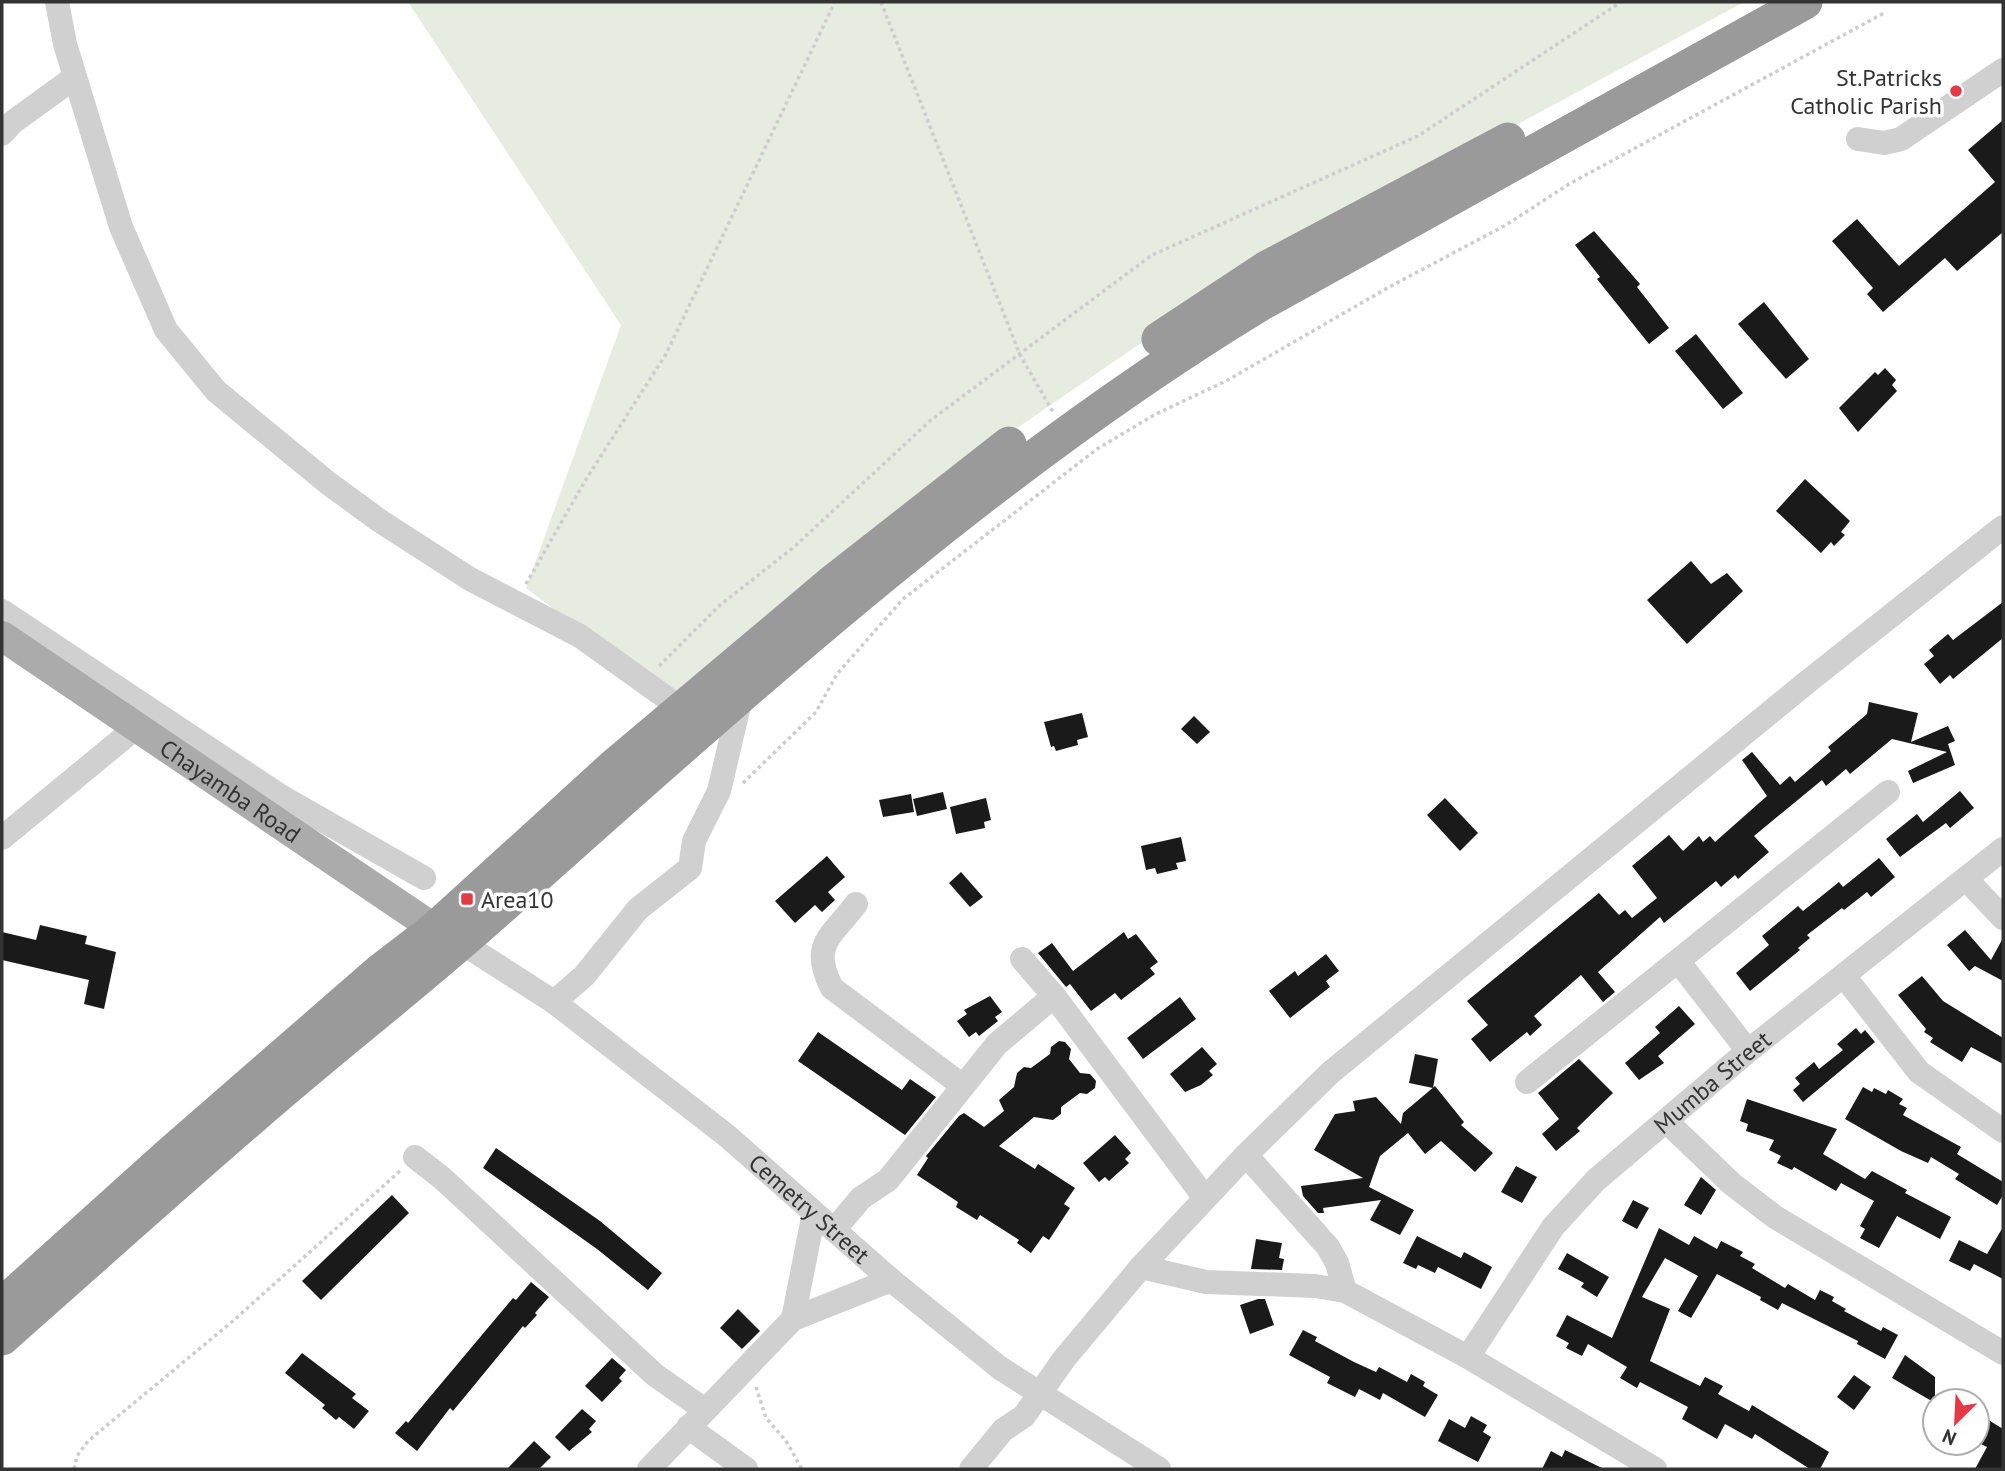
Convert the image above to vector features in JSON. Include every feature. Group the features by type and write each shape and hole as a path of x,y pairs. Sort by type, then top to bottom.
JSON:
{"highway":[{"path":"2,1338 253,1116 448,936 613,767 961,480 1053,413 1265,269 1727,24 1760,2"},
{"path":"2,1305 379,972 448,936 741,697 989,489 1176,355 1260,304 1805,2"}],"main road":[{"name":"Chayamba Road","path":"2,636 448,936"}],"street":[{"path":"57,2 75,77 121,228 152,302 182,352 216,391 328,483 428,553 515,604 580,636 682,709"},
{"path":"1858,139 1884,143 1900,139 2003,71"},
{"path":"2,134 13,122 75,77"},
{"path":"971,1469 1003,1430 1024,1416 1064,1359 1141,1267 1246,1155 1330,1073 2003,527"},
{"path":"2,611 282,797 424,878"},
{"path":"554,1002 584,976 638,909 690,868 694,841 719,791 741,697"},
{"path":"2,838 138,726"},
{"path":"1527,1082 1888,792"},
{"name":"Mumba Street","path":"1468,1357 1566,1210 1596,1180 1748,1051 2003,849"},
{"path":"1966,879 2003,918"},
{"path":"856,904 825,945 820,964 832,988 963,1086"},
{"name":"Cemetry Street","path":"448,936 554,1002 726,1135 891,1280 1000,1368 1040,1396 1159,1469"},
{"path":"1022,959 1054,996 1205,1198"},
{"path":"1678,961 1748,1051"},
{"path":"1844,976 1919,1072 2003,1131"},
{"path":"834,1230 862,1198 888,1180 997,1044 1054,996"},
{"path":"1666,1121 1732,1184 1775,1217 2003,1353"},
{"path":"1246,1155 1328,1247 1337,1263 1345,1291"},
{"path":"415,1157 442,1178 655,1375 746,1469"},
{"path":"793,1319 814,1213"},
{"path":"1141,1267 1206,1282 1315,1286 1345,1291 1468,1357 1655,1469"},
{"path":"649,1469 793,1319 891,1280"}],"path":[{"path":"515,604 585,481 666,354 835,2"},
{"path":"881,2 1020,355 1053,413"},
{"path":"643,683 719,606 794,547 932,420 1152,255 1418,136 1621,2"},
{"path":"741,784 816,712 837,674 903,599 1097,449 1154,415 1226,381 1391,286 1506,225 1569,184 1884,13"},
{"path":"74,1469 77,1457 88,1441 233,1321 415,1157"},
{"path":"748,1365 766,1418 786,1440 802,1469"}],"shaded area":[{"path":"408,2 1744,2 1246,271 1017,428 675,700 526,588 621,325"}],"building":[{"path":"2003,120 2003,232 1957,271 1945,258 1883,312 1867,294 1873,288 1832,241 1857,219 1899,266 1995,182 1968,150"},
{"path":"1594,231 1640,284 1637,287 1669,328 1649,344 1597,279 1600,277 1575,245"},
{"path":"1764,302 1809,359 1786,379 1738,324"},
{"path":"1696,334 1743,393 1723,409 1675,351"},
{"path":"1885,368 1896,380 1892,385 1897,391 1858,432 1839,408 1875,372 1878,375"},
{"path":"1805,479 1850,521 1841,532 1845,535 1834,546 1831,542 1821,553 1776,511"},
{"path":"1691,561 1711,584 1727,573 1743,591 1687,644 1647,600"},
{"path":"2003,602 2003,638 1953,679 1950,675 1940,684 1924,664 1934,656 1929,650 1948,634 1953,640"},
{"path":"1869,702 1918,713 1911,742 1948,726 1955,741 1948,744 1955,765 1913,783 1908,771 1947,752 1892,739 1850,774 1846,769 1826,786 1822,780 1754,836 1769,852 1738,879 1735,875 1721,887 1716,881 1664,923 1660,917 1598,972 1615,992 1603,1002 1581,975 1534,1016 1542,1025 1530,1036 1527,1032 1490,1062 1471,1039 1488,1025 1467,1001 1599,893 1619,915 1625,910 1632,918 1657,898 1632,866 1669,835 1683,851 1699,836 1703,842 1710,836 1715,842 1767,796 1742,760 1752,752 1780,785 1790,776 1795,782 1831,751 1828,747 1867,714"},
{"path":"1082,713 1088,737 1077,740 1078,745 1056,751 1054,746 1051,747 1044,722"},
{"path":"1194,716 1210,732 1197,744 1181,729"},
{"path":"1960,791 1974,808 1950,828 1946,823 1900,857 1886,839 1917,814 1923,822"},
{"path":"943,792 947,809 917,816 913,799"},
{"path":"911,794 914,812 883,817 879,800"},
{"path":"986,798 991,820 984,822 985,828 956,834 950,807"},
{"path":"1445,798 1478,833 1460,851 1427,815"},
{"path":"1181,837 1186,861 1176,863 1178,869 1157,874 1155,868 1146,870 1141,846"},
{"path":"827,856 845,877 828,892 835,900 822,912 815,905 795,923 775,901"},
{"path":"1879,858 1895,877 1871,897 1867,892 1807,935 1810,938 1798,948 1800,950 1750,991 1736,973 1769,945 1762,936 1798,906 1803,911 1839,882 1843,887"},
{"path":"961,872 983,897 970,907 949,883"},
{"path":"40,925 87,936 85,944 116,952 104,1009 84,1004 89,980 2,960 2,932 36,940"},
{"path":"1965,930 1991,960 2003,938 2003,981 1975,966 1969,971 1947,945"},
{"path":"1124,932 1128,939 1136,934 1158,962 1150,968 1155,974 1121,1000 1115,993 1091,1011 1070,984 1066,987 1038,953 1052,943 1073,971"},
{"path":"1326,954 1339,971 1326,981 1330,987 1290,1018 1269,991 1295,971 1298,976"},
{"path":"1922,976 1943,1001 2003,1038 2003,1064 1971,1047 1962,1062 1930,1042 1933,1038 1924,1032 1926,1029 1898,995"},
{"path":"990,996 1002,1012 995,1017 998,1021 979,1036 976,1032 969,1037 957,1021 967,1014 964,1010"},
{"path":"1180,997 1196,1019 1143,1059 1127,1038"},
{"path":"1679,1006 1695,1024 1658,1056 1664,1063 1639,1080 1625,1063 1660,1033 1655,1027"},
{"path":"1856,1028 1861,1034 1865,1030 1875,1042 1803,1102 1793,1090 1800,1084 1795,1078 1814,1062 1819,1069 1843,1050 1837,1044"},
{"path":"818,1032 902,1090 910,1079 936,1097 905,1135 798,1061"},
{"path":"1059,1041 1065,1042 1071,1049 1069,1059 1080,1073 1090,1074 1096,1081 1095,1088 1087,1094 1080,1093 1061,1107 1061,1114 1053,1120 1034,1117 999,1146 1035,1169 1038,1164 1075,1188 1064,1204 1070,1208 1049,1240 1043,1236 1031,1253 1017,1243 1019,1240 980,1215 977,1220 956,1207 958,1202 917,1175 928,1158 926,1156 959,1116 964,1113 984,1127 1004,1111 999,1100 1014,1087 1017,1073 1024,1067 1031,1068 1050,1054 1051,1047"},
{"path":"1202,1047 1217,1064 1209,1071 1213,1075 1201,1085 1185,1092 1170,1074"},
{"path":"1415,1054 1438,1059 1433,1088 1409,1083"},
{"path":"1579,1059 1613,1093 1577,1128 1580,1131 1556,1151 1542,1134 1559,1119 1538,1093"},
{"path":"1435,1086 1464,1122 1461,1125 1493,1153 1475,1172 1441,1141 1425,1154 1408,1133 1380,1156 1369,1187 1414,1210 1400,1235 1370,1220 1381,1200 1323,1208 1324,1213 1318,1213 1303,1196 1301,1186 1363,1178 1314,1150 1335,1114 1355,1111 1353,1101 1376,1097 1401,1124 1403,1113"},
{"path":"1863,1087 1872,1092 1874,1088 1886,1094 1888,1090 1903,1099 1899,1104 1907,1108 1903,1115 1961,1147 1957,1154 2003,1182 2003,1195 1997,1205 1955,1179 1959,1174 1931,1157 1928,1163 1845,1119"},
{"path":"1747,1099 1837,1129 1823,1154 1865,1179 1872,1171 1907,1190 1905,1193 1951,1217 1940,1239 1897,1216 1879,1248 1860,1238 1865,1229 1860,1226 1874,1201 1841,1183 1836,1191 1794,1167 1792,1170 1777,1163 1781,1156 1769,1150 1774,1140 1746,1131 1748,1124 1740,1121"},
{"path":"1115,1135 1131,1153 1125,1159 1129,1163 1109,1181 1105,1177 1099,1182 1083,1163"},
{"path":"496,1148 600,1221 662,1273 648,1290 597,1249 483,1168"},
{"path":"1516,1166 1537,1177 1522,1203 1501,1192"},
{"path":"1701,1177 1716,1190 1701,1215 1684,1205"},
{"path":"392,1195 409,1213 321,1300 302,1281"},
{"path":"1633,1200 1649,1208 1637,1229 1622,1221"},
{"path":"2003,1227 2003,1279 1974,1264 1970,1271 1949,1261 1959,1240 1987,1254"},
{"path":"1659,1228 1689,1245 1694,1236 1717,1249 1721,1241 1743,1252 1740,1256 1755,1264 1752,1268 1785,1288 1788,1284 1815,1300 1820,1290 1834,1297 1832,1301 1846,1309 1844,1311 1881,1331 1883,1327 1898,1335 1885,1359 1857,1344 1858,1341 1782,1303 1778,1310 1760,1300 1761,1297 1717,1274 1691,1318 1678,1311 1698,1276 1665,1258 1642,1297 1670,1309 1650,1361 1700,1386 1705,1377 1723,1386 1718,1394 1749,1411 1752,1405 1829,1452 1820,1469 1810,1469 1755,1434 1752,1439 1725,1424 1717,1439 1682,1419 1688,1407 1640,1382 1637,1388 1620,1378 1627,1367 1588,1344 1582,1356 1566,1348 1569,1343 1556,1336 1567,1315 1612,1338"},
{"path":"1417,1236 1461,1258 1464,1252 1492,1267 1481,1289 1438,1267 1435,1273 1418,1265 1416,1269 1403,1263"},
{"path":"1256,1239 1282,1243 1279,1258 1284,1259 1282,1270 1251,1269"},
{"path":"1567,1253 1609,1277 1597,1297 1581,1287 1584,1283 1558,1269"},
{"path":"531,1282 549,1297 535,1313 537,1315 525,1328 523,1326 453,1411 450,1408 417,1451 395,1433 406,1421 408,1423 513,1298 516,1300"},
{"path":"1265,1299 1274,1325 1250,1334 1240,1305"},
{"path":"738,1309 760,1331 742,1349 720,1328"},
{"path":"1303,1330 1317,1337 1315,1341 1376,1372 1379,1367 1407,1382 1411,1374 1425,1382 1423,1386 1438,1395 1425,1417 1383,1393 1380,1400 1359,1389 1355,1397 1327,1383 1330,1377 1289,1355"},
{"path":"302,1353 356,1394 352,1398 369,1411 354,1429 339,1417 336,1420 322,1408 325,1405 285,1373"},
{"path":"1905,1355 1935,1377 1935,1387 1921,1387 1921,1395 1892,1378"},
{"path":"612,1358 626,1370 619,1378 622,1381 602,1402 585,1386"},
{"path":"1854,1375 1871,1387 1854,1410 1837,1397"},
{"path":"582,1409 596,1421 589,1429 592,1432 569,1451 555,1437"},
{"path":"1471,1416 1487,1425 1483,1432 1491,1437 1478,1462 1438,1441 1449,1419 1465,1428"},
{"path":"1991,1422 2003,1429 2003,1469 1975,1469 1982,1457 1991,1457"},
{"path":"534,1441 551,1457 539,1469 507,1469"},
{"path":"1565,1450 1604,1469 1542,1469 1551,1451 1562,1457"}],"place":[{"name":"St.Patricks Catholic Parish","path":"1956,91"},
{"name":"Area10","path":"467,899"}]}
